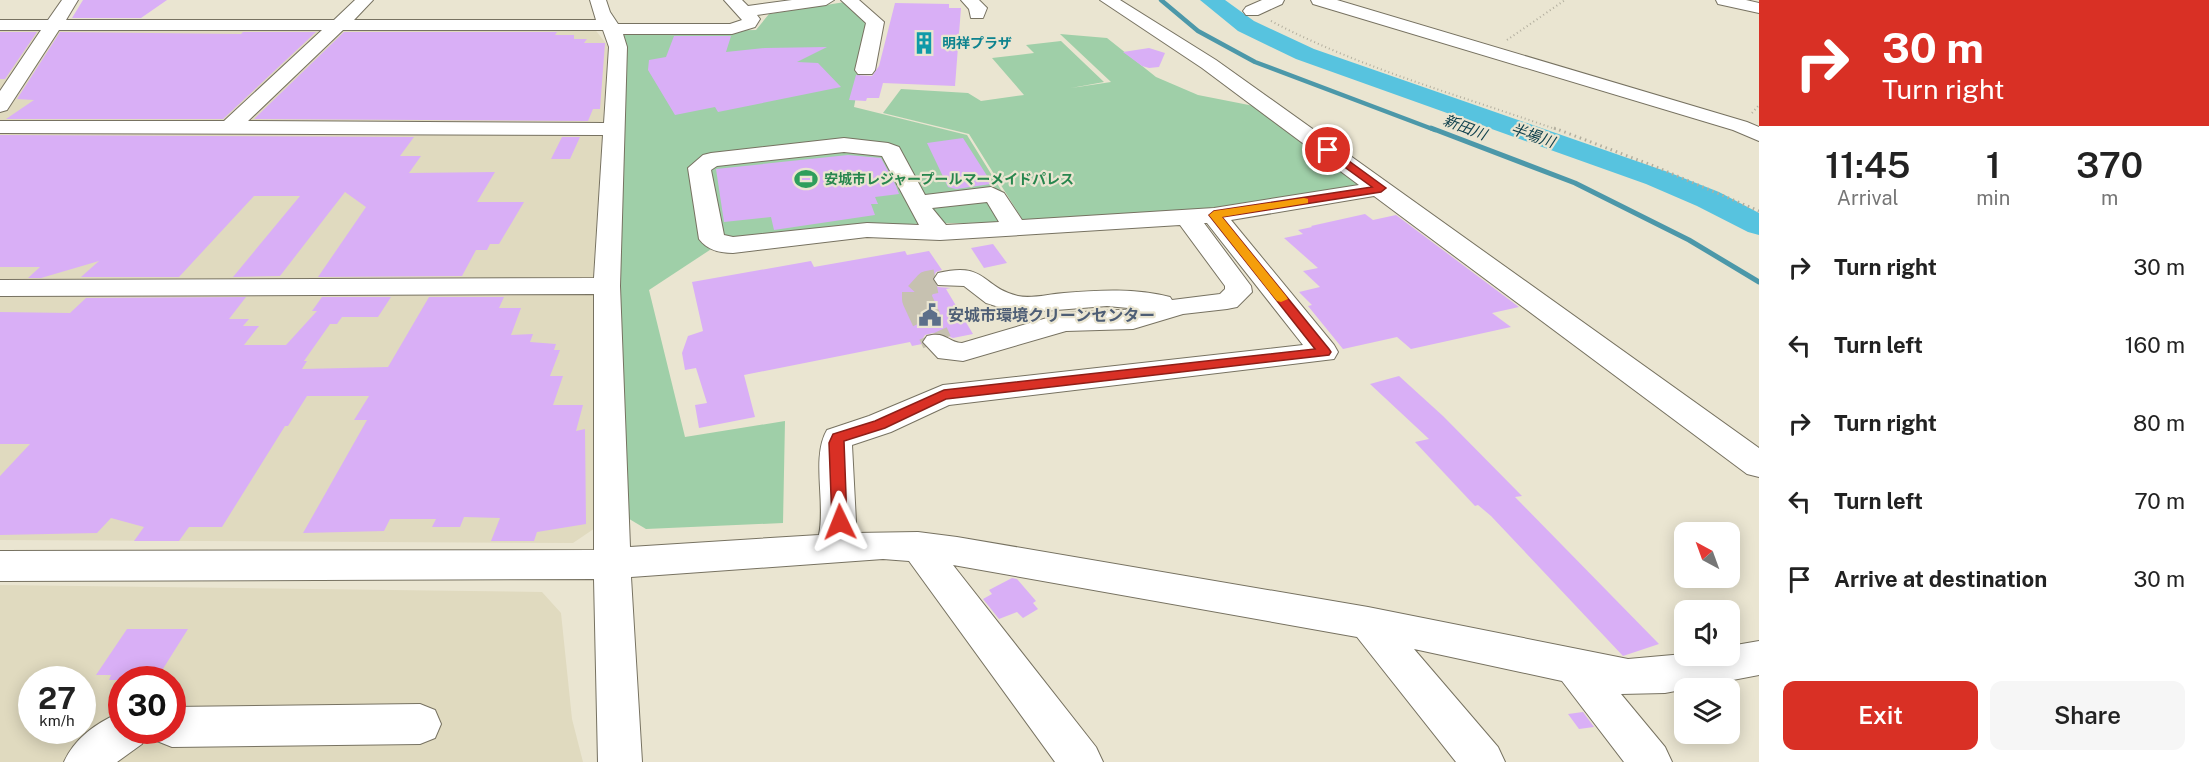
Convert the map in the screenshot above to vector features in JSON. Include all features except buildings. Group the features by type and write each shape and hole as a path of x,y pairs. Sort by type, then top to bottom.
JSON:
{"street":[{"path":"0,106 70,0"},
{"path":"228,129 365,0"},
{"path":"598,0 598,8 617,38 618,47 607,286 612,564 620,762"},
{"path":"0,26 339,25 732,29 744,26 751,21 732,0"},
{"path":"745,12 826,0"},
{"path":"849,0 875,22 865,70"},
{"path":"1108,0 1209,64 1759,465"},
{"path":"1252,10 1276,0"},
{"path":"1319,0 1740,126 1759,135"},
{"path":"1724,0 1759,8"},
{"path":"0,127 613,129"},
{"path":"940,233 925,217 888,150 844,145 711,160 699,168 712,239 716,243 733,245 867,230 940,233 1200,215 1381,188"},
{"path":"917,203 991,194 1015,228"},
{"path":"937,342 948,351 963,352 1064,322 1133,320 1181,306 1227,301 1239,292 1238,286 1200,215"},
{"path":"834,548 840,522 836,443 838,438 844,434 880,424 944,395 1324,352 1200,215"},
{"path":"947,279 970,278 996,297 1018,305 1107,298 1181,306"},
{"path":"0,288 607,286"},
{"path":"0,566 612,564 897,544 1368,623 1628,677 1647,678 1759,658"},
{"path":"918,546 1081,762"},
{"path":"1368,623 1483,762"},
{"path":"1575,667 1650,762"},
{"path":"186,727 420,724"},
{"path":"86,762 108,742"}],"path":[{"path":"1491,51 1565,0"},
{"path":"1252,10 1283,28 1346,56 1655,165 1759,211"}],"shaded area":[{"path":"593,27 608,46 593,277 601,524 573,543 0,540 0,29"},
{"path":"0,585 542,592 561,613 572,719 583,762 0,762"}],"green space":[{"name":"安城市レジャープールマーメイドパレス","path":"845,2 870,23 854,107 967,135 1021,222 853,225 725,240 649,290 685,437 785,421 783,523 646,529 626,517 617,274 621,33 756,30 769,14"},
{"path":"1060,34 1107,38 1156,77 1198,95 1259,107 1360,181 1360,186 1222,207 1024,222 969,134 883,113 901,89 968,93 981,101 1024,95 992,58 1034,53 1026,45 1061,41 1104,82 1071,88 1111,82"}],"waterway":[{"name":"新田川","path":"1161,0 1198,31 1255,62 1435,130"},
{"name":"半場川","path":"1211,0 1246,26 1305,54 1657,178 1708,199 1759,225"},
{"name":"新田川","path":"1431,128 1575,183 1689,240 1759,282"}],"tunnel":[{"path":"917,294 927,283 947,279"},
{"path":"917,294 917,299 937,342"}],"slow traffic":[{"path":"1281,299 1214,215 1304,201"}],"place":[{"name":"明祥プラザ","path":"924,43"},
{"name":"安城市レジャープールマーメイドパレス","path":"806,179"},
{"name":"安城市環境クリーンセンター","path":"930,315"}],"route":[{"path":"840,522 836,443 838,438 844,434 880,424 944,395 1324,352 1214,215 1381,188 1328,150"}]}
